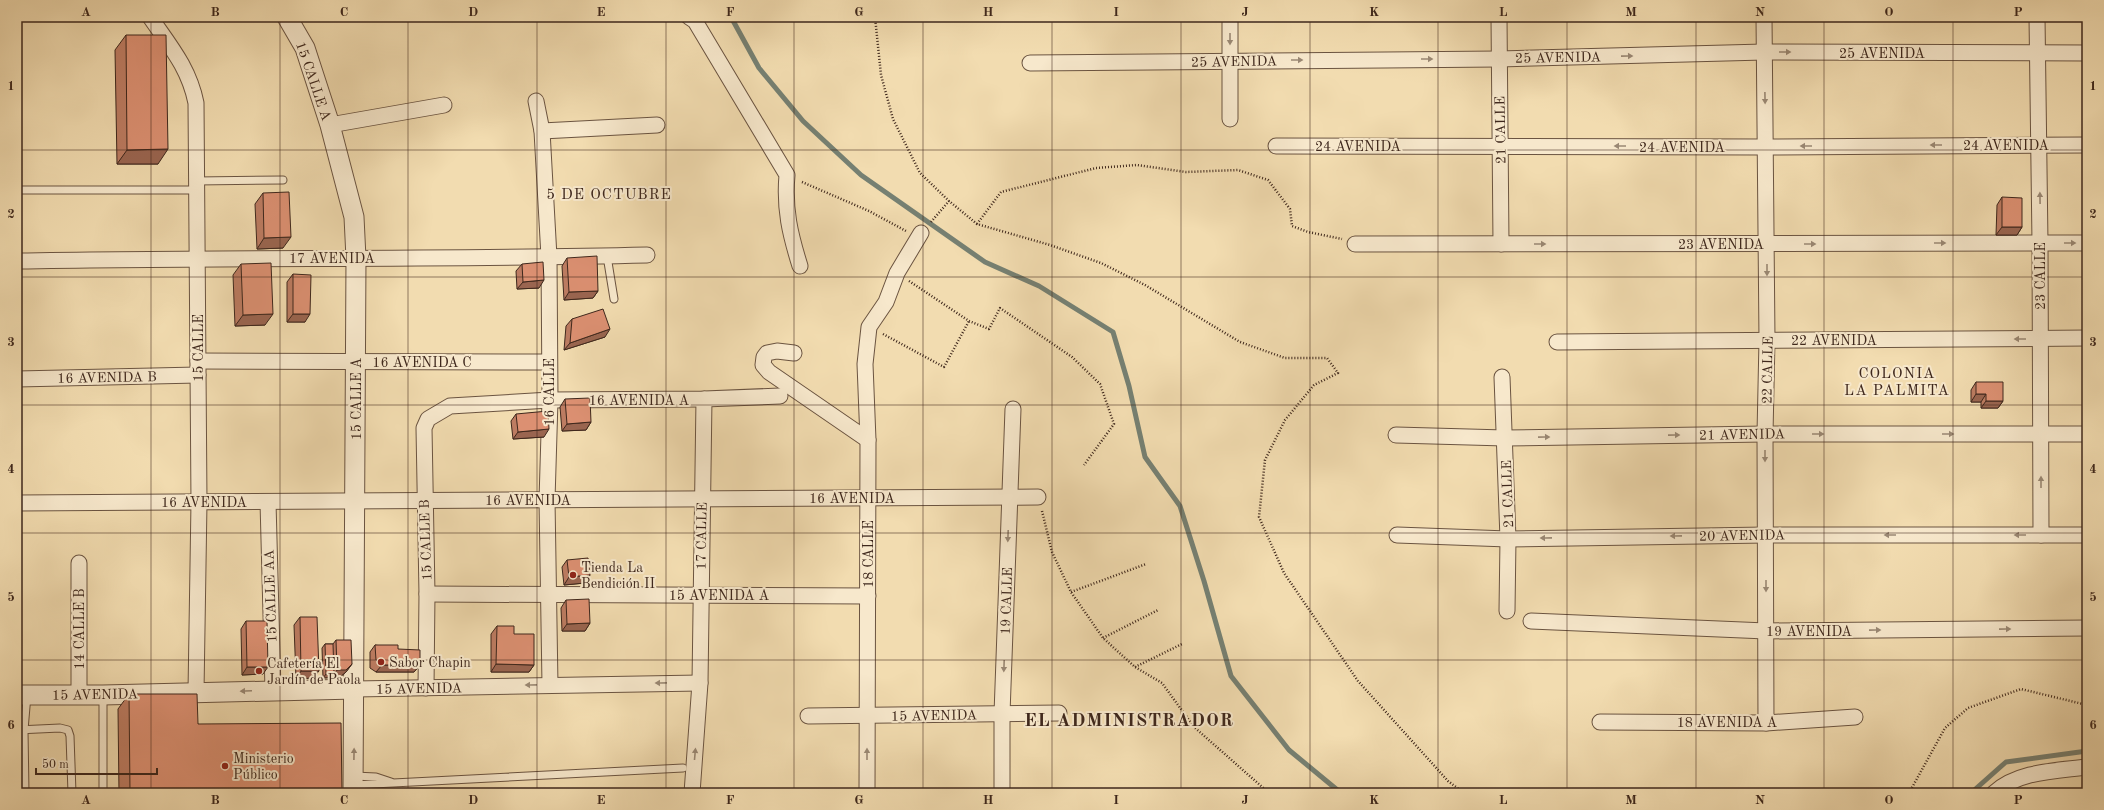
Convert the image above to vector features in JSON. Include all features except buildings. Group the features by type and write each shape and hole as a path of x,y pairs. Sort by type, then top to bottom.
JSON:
{"street":[{"name":"15 CALLE","path":"150,17 185,67 192,84 196,103 199,502 196,692"},
{"name":"15 CALLE A","path":"287,17 305,48 330,125 354,217 356,258 354,785"},
{"path":"689,17 695,21 787,175 785,201 790,234 800,266"},
{"path":"1230,17 1230,119"},
{"name":"21 CALLE","path":"1499,17 1501,244"},
{"name":"22 CALLE","path":"1764,17 1767,340 1765,434 1766,723"},
{"name":"23 CALLE","path":"2037,17 2042,434 2041,535"},
{"name":"25 AVENIDA","path":"1030,63 1499,58 1764,52 2087,53"},
{"name":"16 CALLE","path":"536,101 542,132 549,257 550,400 547,500 550,685"},
{"path":"330,125 444,105"},
{"path":"542,132 657,125"},
{"name":"24 AVENIDA","path":"1276,146 1766,147 2087,144"},
{"name":"18 CALLE","path":"867,793 868,440 866,364 869,327 886,302 897,273 920,236"},
{"name":"23 AVENIDA","path":"1356,244 2087,243"},
{"name":"17 AVENIDA","path":"17,261 197,257 356,258 647,255"},
{"name":"22 AVENIDA","path":"1558,342 2087,338"},
{"path":"794,353 777,351 767,353 764,357 763,365 769,372 868,440"},
{"name":"16 AVENIDA C","path":"198,368 356,362 549,362"},
{"name":"16 AVENIDA B","path":"17,379 198,368"},
{"name":"21 CALLE","path":"1502,377 1508,539 1507,611"},
{"name":"16 AVENIDA A","path":"450,406 550,400 704,399 780,396"},
{"name":"17 CALLE","path":"692,793 700,683 701,499 704,399"},
{"name":"15 CALLE B","path":"426,688 427,594 424,501 424,428 428,419 450,406"},
{"name":"19 CALLE","path":"1002,793 1002,714 1013,409"},
{"name":"21 AVENIDA","path":"1396,435 1505,438 1765,434 2087,434"},
{"name":"16 AVENIDA","path":"17,503 1038,497"},
{"name":"15 CALLE AA","path":"268,502 273,690"},
{"name":"20 AVENIDA","path":"1397,535 1508,539 1766,535 2087,535"},
{"name":"14 CALLE B","path":"79,563 80,695"},
{"name":"15 AVENIDA A","path":"427,594 868,596"},
{"name":"19 AVENIDA","path":"1531,621 1766,631 2087,628"},
{"name":"15 AVENIDA","path":"22,695 103,695 273,690 700,683"},
{"name":"15 AVENIDA","path":"808,716 1059,713"},
{"name":"18 AVENIDA A","path":"1600,722 1766,723 1855,718"},
{"path":"1994,793 2000,787 2029,775 2087,767"}],"lane":[{"path":"17,190 196,185 283,180"},
{"path":"607,256 614,299"},
{"path":"22,695 20,730 25,793"},
{"path":"103,695 104,793"},
{"path":"20,730 60,728 68,730 72,793"},
{"path":"354,785 683,768"}],"path":[{"path":"875,17 881,75 893,119 920,173 949,201 977,224 1050,245 1100,263 1146,285 1240,342 1285,358 1327,358 1338,373 1314,385 1285,420 1265,460 1259,517 1284,573 1358,681 1448,781 1464,793"},
{"path":"977,224 1001,192 1096,168 1137,165 1186,172 1238,170 1268,180 1290,209 1292,226 1308,232 1335,236 1356,244"},
{"path":"787,175 920,236 949,201"},
{"path":"897,273 968,321 989,329 1000,308 1072,357 1100,384 1114,424 1084,465"},
{"path":"869,327 944,367 968,321"},
{"path":"1038,497 1052,552 1071,592 1103,638 1135,667 1162,683 1194,726 1269,793"},
{"path":"1071,592 1146,564"},
{"path":"1103,638 1158,610"},
{"path":"1135,667 1182,644"},
{"path":"1909,793 1945,728 1968,708 2021,689 2087,706"}],"waterway":[{"path":"731,17 759,68 803,121 861,175 985,262 1039,286 1113,332 1129,386 1145,457 1180,506 1204,581 1231,676 1289,750 1341,793"},
{"path":"1971,793 2006,762 2087,751"}],"place":[{"name":"Tienda La Bendición II","path":"573,575"},
{"name":"Sabor Chapin","path":"381,662"},
{"name":"Cafetería El Jardín de Paola","path":"259,671"},
{"name":"Ministerio Público","path":"225,766"}],"district":[{"name":"5 DE OCTUBRE","path":"609,194"},
{"name":"COLONIA LA PALMITA","path":"1897,382"},
{"name":"EL ADMINISTRADOR","path":"1129,720"}]}
